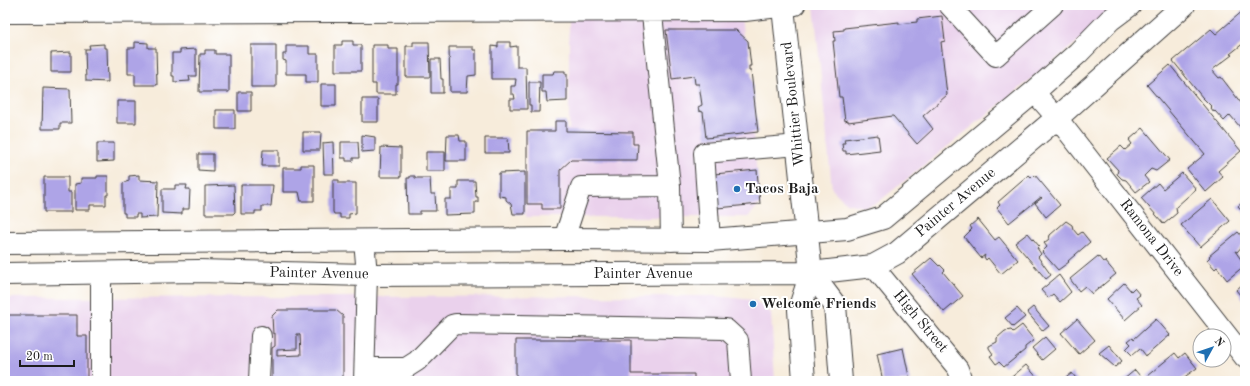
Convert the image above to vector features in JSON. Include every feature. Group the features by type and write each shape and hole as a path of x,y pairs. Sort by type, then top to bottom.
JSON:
{"main road":[{"name":"Painter Avenue","path":"5,274 198,271 367,275 811,274 874,266 897,253 1057,118 1184,5"},
{"name":"Whittier Boulevard","path":"786,6 811,274 799,310 804,381"},
{"path":"5,243 564,239 671,241 710,240 847,229 883,218 1034,92 1118,8"},
{"path":"102,272 106,265 119,258 152,256 186,257 202,242"},
{"path":"811,274 836,305 841,381"}],"street":[{"path":"960,9 996,56 1052,5"},
{"path":"5,13 651,8 745,11 786,6"},
{"path":"651,8 670,186 671,241"},
{"name":"Ramona Drive","path":"1034,92 1057,118 1245,358"},
{"path":"710,240 704,153 799,145"},
{"path":"564,239 581,187 670,186"},
{"path":"364,240 367,275 364,375 406,368 417,361 452,325 456,324 726,329 738,340 741,381"},
{"name":"High Street","path":"874,266 958,369 962,381"},
{"path":"101,381 102,272"},
{"path":"259,381 261,336"}],"shaded area":[{"path":"569,5 740,5 760,204 748,217 526,217 526,131 569,129"},
{"path":"814,5 1123,5 877,203 863,207 846,203 832,189"},
{"path":"715,296 754,300 771,313 775,381 5,381 5,298"}],"building":[{"path":"1245,9 1245,42 1230,54 1232,55 1212,70 1219,78 1221,77 1241,103 1245,100 1245,133 1230,115 1224,121 1215,111 1214,112 1211,108 1212,107 1173,61 1211,29 1216,34"},
{"path":"942,16 945,41 941,42 947,95 923,116 933,129 917,144 893,116 848,122 848,120 845,121 842,97 839,97 833,41 835,41 834,31 844,30 844,28 899,22 899,24 917,22 917,19"},
{"path":"666,30 736,30 748,41 751,66 749,66 749,71 751,71 758,132 706,138 703,112 699,111 698,107 702,105 699,84 695,84 694,76 672,79"},
{"path":"342,41 353,41 353,45 361,45 361,71 335,71 335,45 342,45"},
{"path":"135,42 148,43 148,48 156,48 157,85 135,85 135,74 128,74 128,48 135,48"},
{"path":"413,42 429,42 430,77 406,77 406,46 413,46"},
{"path":"498,42 510,42 510,47 517,46 517,67 526,67 527,109 510,109 510,99 515,99 514,94 511,94 511,86 515,86 516,79 492,79 492,46 498,47"},
{"path":"104,44 104,48 107,48 108,82 86,81 85,49 90,49 89,45"},
{"path":"251,45 276,45 276,87 251,87"},
{"path":"372,45 388,45 388,49 398,49 398,84 396,84 396,94 376,94 376,84 372,84"},
{"path":"286,46 309,46 309,54 318,54 318,82 306,82 306,74 286,74 286,61 283,60 283,54 286,54"},
{"path":"449,47 473,47 473,50 476,50 476,75 468,76 467,92 450,92"},
{"path":"196,49 196,76 189,76 190,81 174,82 174,76 172,76 172,53 180,53 180,50"},
{"path":"205,50 215,50 215,54 229,54 229,92 199,92 200,54 205,54"},
{"path":"71,52 71,72 51,72 51,53"},
{"path":"431,59 440,59 441,79 443,79 443,93 431,93"},
{"path":"1170,65 1241,151 1218,171 1223,177 1206,192 1187,169 1205,154 1147,85"},
{"path":"554,71 565,71 565,74 567,74 567,101 547,102 546,92 542,92 542,74 553,74"},
{"path":"529,82 540,82 539,112 531,112 531,105 529,105"},
{"path":"321,84 336,84 336,106 321,106"},
{"path":"43,88 70,89 71,123 60,123 60,129 42,129"},
{"path":"238,92 251,92 251,111 238,111"},
{"path":"362,99 378,99 378,122 362,122"},
{"path":"117,101 136,101 136,123 117,123"},
{"path":"216,110 235,110 235,129 216,129"},
{"path":"555,121 566,121 566,131 633,132 633,144 638,144 637,160 571,160 560,170 560,209 542,209 542,204 527,204 527,131 555,131"},
{"path":"1143,128 1170,160 1156,171 1151,169 1144,176 1149,182 1136,192 1126,180 1122,179 1117,174 1118,170 1107,158 1121,146 1125,150 1132,144 1129,140"},
{"path":"303,132 321,132 320,150 303,150"},
{"path":"362,135 375,137 375,151 362,152"},
{"path":"447,135 459,135 460,141 466,141 466,161 446,161"},
{"path":"878,135 880,150 846,154 846,151 843,151 842,143 845,143 844,139"},
{"path":"485,138 508,138 509,153 485,153"},
{"path":"333,142 334,174 324,174 323,143"},
{"path":"341,142 358,142 359,158 353,158 353,161 346,161 346,158 341,158"},
{"path":"97,143 114,143 114,161 97,162"},
{"path":"381,147 401,148 401,177 380,177"},
{"path":"263,150 279,150 279,166 262,166"},
{"path":"426,152 445,152 445,171 426,171"},
{"path":"198,154 213,154 213,171 198,170"},
{"path":"301,165 314,165 314,201 301,201 299,192 283,192 283,168 301,168"},
{"name":"Tacos Baja","path":"757,170 760,204 717,208 714,174"},
{"path":"525,172 525,214 513,214 511,204 506,200 506,197 499,196 499,173"},
{"path":"1182,173 1196,189 1176,207 1177,213 1164,224 1141,198 1158,183 1163,189"},
{"path":"139,175 139,180 158,181 157,217 140,218 140,214 136,214 136,217 125,217 125,213 123,213 123,183 129,181 129,176"},
{"path":"1029,175 1032,178 1035,175 1060,205 1046,217 1035,203 1042,198 1041,197 1009,223 997,208 1000,205 998,202"},
{"path":"97,176 108,176 108,195 106,195 106,205 90,205 90,210 75,210 75,184 81,183 81,178 97,178"},
{"path":"410,176 415,176 415,178 430,178 431,194 435,194 436,211 420,211 420,214 408,214 407,178 410,178"},
{"path":"44,177 68,177 68,192 71,192 71,212 44,212"},
{"path":"333,180 339,180 339,183 356,183 356,213 349,214 349,218 340,218 340,214 334,214 333,212"},
{"path":"458,181 475,181 476,197 478,197 478,202 475,202 475,214 445,215 445,199 451,199 451,189 458,189"},
{"path":"175,185 187,185 186,189 190,189 189,209 182,209 182,214 162,213 162,189 175,189"},
{"path":"234,185 235,212 233,214 205,214 205,186"},
{"path":"241,185 273,185 271,206 262,206 262,211 255,211 255,214 241,214"},
{"path":"1212,199 1230,221 1200,247 1181,225"},
{"path":"1245,201 1245,214 1238,206"},
{"path":"978,219 995,240 999,237 1018,260 1001,274 988,258 986,260 984,257 985,255 981,258 964,237 972,229 970,226"},
{"path":"1066,221 1072,225 1073,229 1078,235 1082,232 1090,242 1068,261 1069,262 1058,270 1042,252 1047,247 1044,243 1049,239 1050,235"},
{"path":"1238,232 1245,240 1245,243 1237,252 1235,251 1245,265 1227,280 1217,267 1215,269 1207,260 1210,257 1209,256"},
{"path":"1028,233 1039,246 1037,248 1041,254 1038,257 1051,275 1046,279 1015,243"},
{"path":"1098,256 1103,262 1105,261 1116,274 1092,294 1085,286 1079,291 1070,279"},
{"path":"931,258 945,270 943,272 963,296 944,312 912,274"},
{"path":"1059,275 1071,292 1060,302 1053,294 1048,298 1041,290"},
{"path":"1245,282 1245,301 1236,290"},
{"path":"1124,283 1131,291 1134,288 1140,295 1136,298 1142,305 1125,320 1107,299"},
{"path":"1033,307 1049,326 1043,331 1027,312"},
{"path":"1017,308 1025,317 1013,327 1005,318"},
{"path":"278,310 336,310 343,316 343,381 272,381 272,348 275,346 275,333 273,334 272,316","holes":["297,334 300,334 301,355 277,356 277,350 297,349"]},
{"path":"5,315 77,315 77,336 87,336 87,381 5,381"},
{"path":"1077,319 1095,340 1079,354 1061,333"},
{"path":"1156,319 1170,335 1146,356 1140,348 1132,355 1126,349 1131,344 1128,341 1133,337 1134,339"},
{"path":"1022,325 1034,340 1025,347 1025,350 1004,367 999,362 996,364 990,356 993,354 989,346 997,342 997,338 1005,331 1011,330 1013,332"},
{"path":"1045,337 1055,349 1042,360 1032,348"},
{"path":"516,340 631,340 631,374 694,374 694,381 516,381"},
{"path":"1109,345 1122,361 1115,367 1099,353"},
{"path":"903,348 910,381 883,381 877,354"},
{"path":"1175,353 1179,358 1185,353 1192,362 1192,368 1197,368 1179,381 1152,381 1147,376"},
{"path":"1026,365 1040,381 1007,381"},
{"path":"1135,370 1144,381 1123,381 1123,380"},
{"path":"1072,373 1078,381 1062,381"}],"place":[{"name":"Tacos Baja","path":"737,189"},
{"name":"Welcome Friends","path":"753,304"}]}
